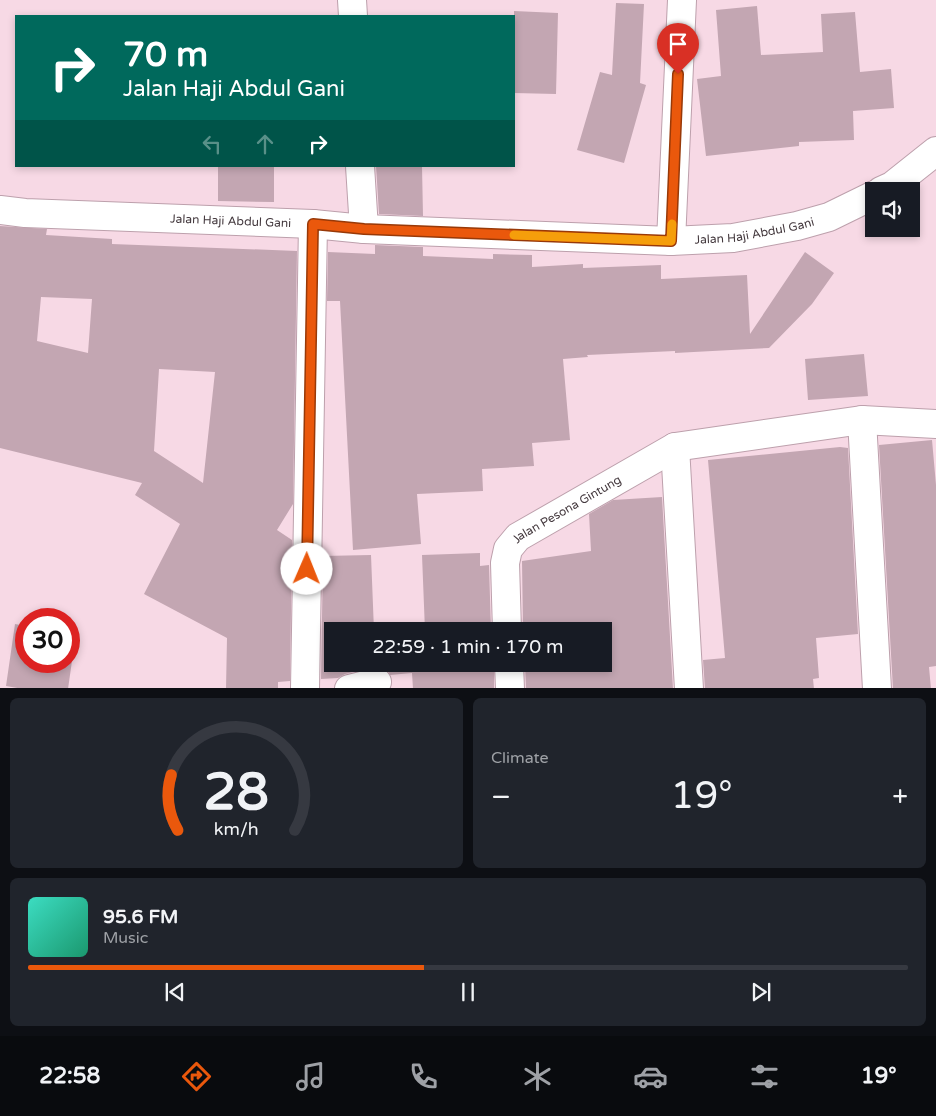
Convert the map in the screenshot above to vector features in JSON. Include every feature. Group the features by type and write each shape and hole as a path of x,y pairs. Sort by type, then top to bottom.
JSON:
{"street":[{"path":"352,0 353,15"},
{"path":"671,241 682,0"},
{"path":"897,182 936,151"},
{"path":"360,167 364,229"},
{"name":"Jalan Haji Abdul Gani","path":"0,210 25,213 313,224 364,229 671,241 733,238 797,226 829,217 865,199"},
{"path":"305,688 313,224"},
{"path":"862,420 877,688"},
{"name":"Jalan Pesona Gintung","path":"507,622 504,563 508,549 518,537 675,447 862,420 936,424"},
{"path":"675,447 689,688"},
{"path":"509,672 510,688"},
{"path":"350,688 377,682"}],"building":[{"path":"616,3 644,4 640,83 646,85 624,163 577,150 600,72 612,75"},
{"path":"757,6 761,55 823,52 821,14 855,12 860,72 891,69 894,108 853,111 854,140 799,142 799,146 706,156 697,79 721,76 716,10"},
{"path":"514,11 558,13 556,94 515,93"},
{"path":"218,167 274,167 274,202 218,201"},
{"path":"376,167 422,167 423,216 379,214"},
{"path":"0,226 47,229 46,235 112,239 112,244 297,251 293,504 277,530 292,540 290,681 278,682 278,688 226,688 227,638 144,594 180,524 135,495 142,483 0,448","holes":["41,297 92,299 88,353 37,341","159,369 215,372 203,483 154,451"]},
{"path":"375,245 423,247 423,256 493,259 493,254 532,255 532,267 583,264 583,268 661,265 661,279 747,275 750,334 805,252 834,273 812,304 769,348 587,355 588,357 563,359 570,440 532,443 534,466 482,469 483,491 417,494 421,544 353,550 340,301 327,301 328,252 375,254"},
{"path":"864,354 868,396 808,400 805,359"},
{"path":"932,440 936,485 936,666 929,667 931,688 893,688 879,445"},
{"path":"840,447 848,448 858,634 816,638 819,678 813,679 814,688 705,688 703,660 725,658 708,460"},
{"path":"662,497 673,688 526,688 525,672 612,672 612,622 523,622 522,561 591,551 589,514 613,500"},
{"path":"480,553 480,566 489,565 491,622 425,622 422,555"},
{"path":"371,555 374,622 324,622 324,672 353,672 338,678 321,679 323,556"},
{"path":"15,624 15,673 70,673 68,688 17,688 6,686"},
{"path":"388,672 494,672 494,688 413,688 412,673 390,675"}],"slow traffic":[{"path":"514,235 671,241 672,224"}],"route":[{"path":"307,569 313,224 364,229 671,241 678,74"}]}
